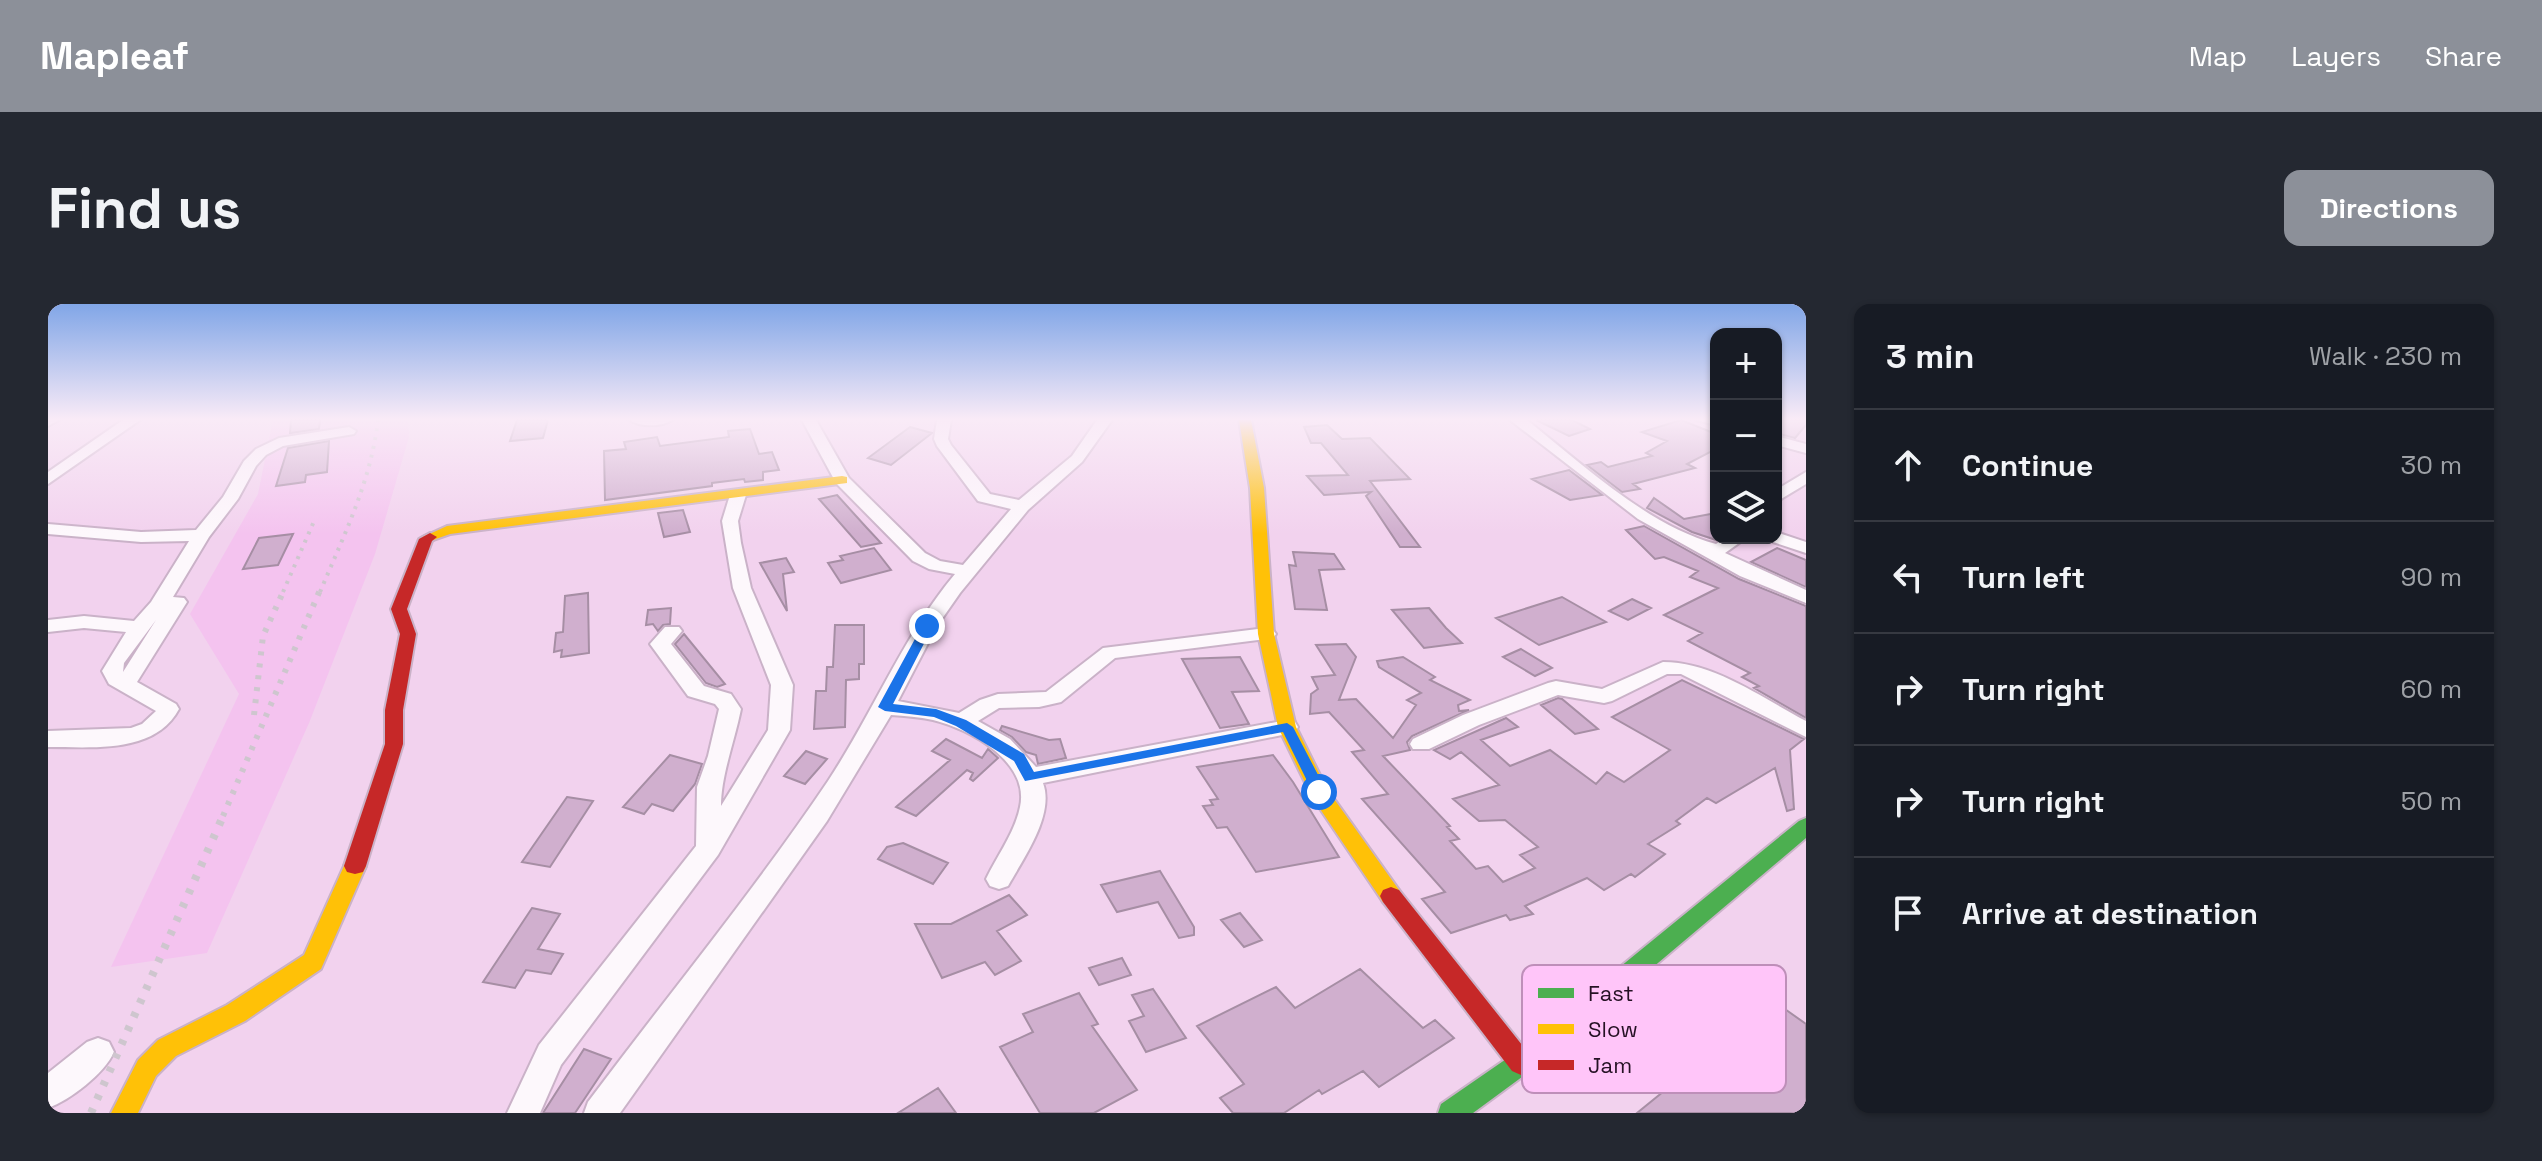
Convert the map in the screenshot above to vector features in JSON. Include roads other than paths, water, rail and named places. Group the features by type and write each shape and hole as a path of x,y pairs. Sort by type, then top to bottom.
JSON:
{"main road":[{"path":"1252,458 1257,488 1266,634 1287,727 1319,792 1387,891 1521,1063 1451,1113"},
{"path":"124,1113 147,1068 167,1048 236,1013 313,962 357,862 389,764 394,744 394,710 408,634 399,609 426,539 447,530 842,480"},
{"path":"1639,965 1806,826"}],"street":[{"path":"48,479 79,458"},
{"path":"125,685 255,458"},
{"path":"830,458 842,480 919,557 935,565 967,571"},
{"path":"953,458 984,498 1022,506"},
{"path":"600,1113 818,815 885,707 927,626 967,571 1022,506 1078,458"},
{"path":"1566,458 1627,504 1746,572 1806,597"},
{"path":"1782,493 1806,477"},
{"path":"523,1113 550,1055 709,848 772,745 782,722 782,685 742,588 732,543 730,521 738,495"},
{"path":"48,529 141,537 210,534"},
{"path":"48,739 127,736 152,727 166,716 168,709 116,679 112,671 114,663 139,627 159,605 210,534"},
{"path":"1782,539 1806,548"},
{"path":"1699,545 1724,549 1730,544"},
{"path":"48,626 84,622 139,627"},
{"path":"672,631 660,644 696,691 723,699 730,709 720,756 709,787 709,848"},
{"path":"961,723 977,708 997,700 1044,700 1053,697 1110,652 1266,634"},
{"path":"1421,744 1471,720 1556,688 1604,696 1663,668 1696,672 1806,730"},
{"path":"885,707 936,713 961,723 1019,758 1030,777 1033,806 999,879"},
{"path":"1030,777 1287,727"},
{"path":"48,1093 98,1052"}],"railway":[{"path":"320,592 347,529 371,458"},
{"path":"283,592 315,519"},
{"path":"254,715 263,636 284,590"},
{"path":"223,816 320,590"},
{"path":"91,1113 224,814"}]}
